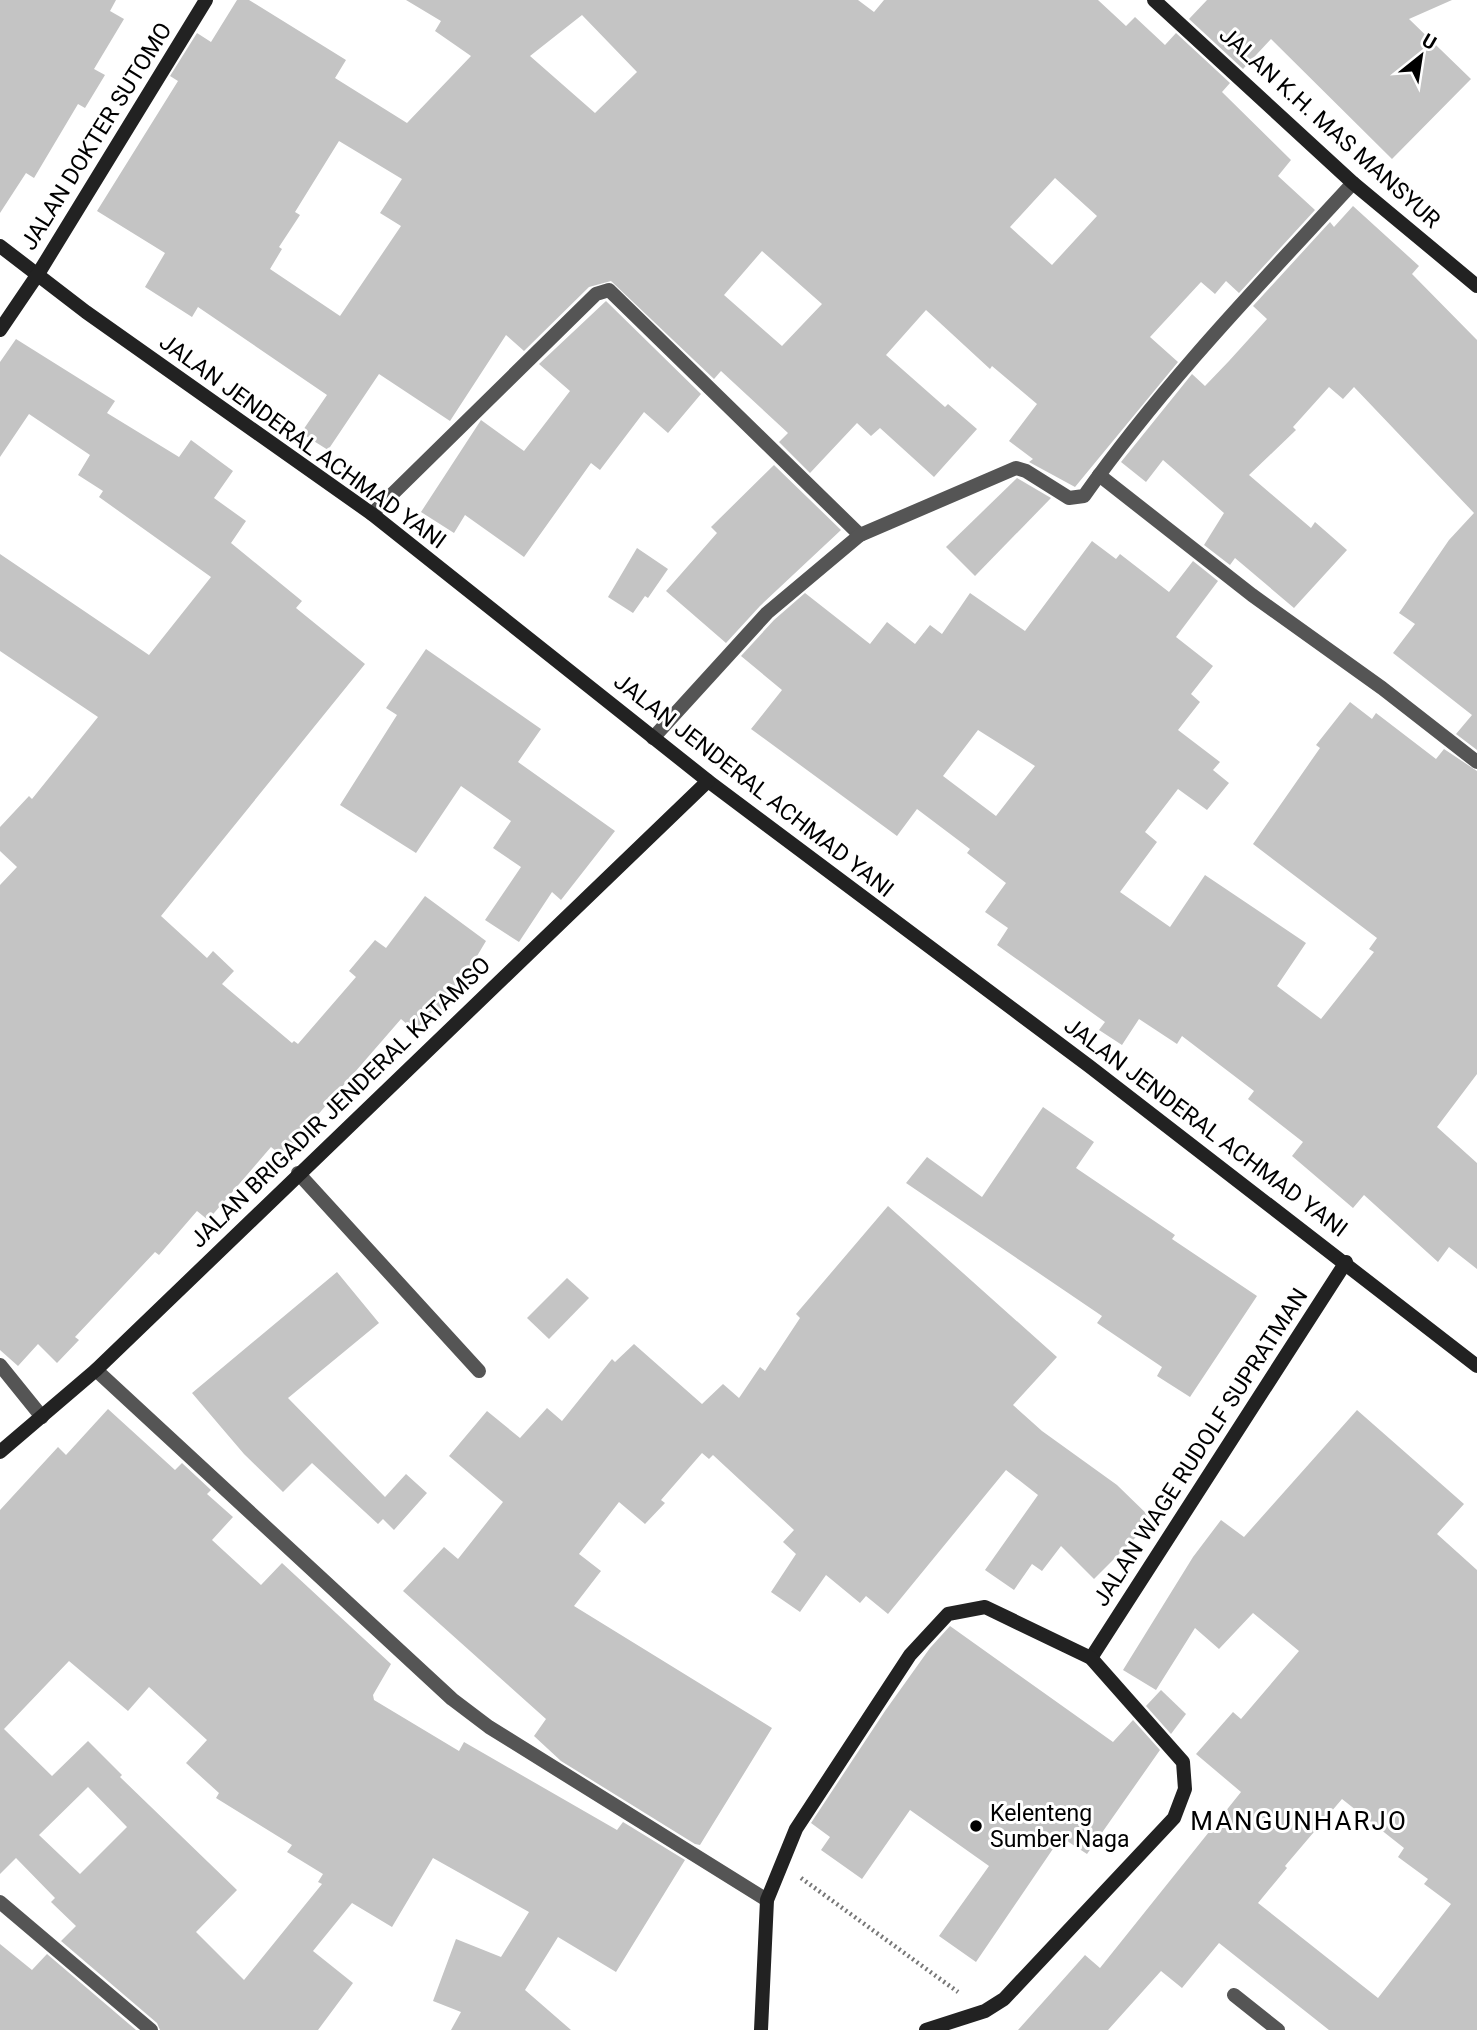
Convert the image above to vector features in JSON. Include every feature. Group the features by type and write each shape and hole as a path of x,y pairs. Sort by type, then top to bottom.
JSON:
{"street":[{"name":"JALAN DOKTER SUTOMO","path":"0,330 38,274 206,0"},
{"name":"JALAN K.H. MAS MANSYUR","path":"1154,0 1353,183 1477,286"},
{"path":"653,738 767,613 860,535 1016,468 1074,499 1084,496 1219,328 1353,183"},
{"name":"JALAN JENDERAL ACHMAD YANI","path":"0,246 372,514 708,781 1089,1066 1346,1262 1477,1366"},
{"path":"372,514 596,295 608,290 860,535"},
{"path":"1099,475 1296,628 1382,688 1477,762"},
{"name":"JALAN BRIGADIR JENDERAL KATAMSO","path":"0,1452 96,1370 708,781"},
{"path":"298,1173 479,1371"},
{"name":"JALAN WAGE RUDOLF SUPRATMAN","path":"1091,1658 1346,1262"},
{"path":"0,1365 42,1417"},
{"path":"96,1370 452,1699 489,1727 767,1900"},
{"path":"761,2030 767,1900 796,1829 836,1764 910,1655 948,1614 985,1607 1091,1658 1183,1762 1185,1789 1174,1818 1004,1998 985,2011 926,2030"},
{"path":"0,1902 151,2030"},
{"path":"1234,1995 1278,2030"}],"path":[{"path":"781,1863 985,2011"}],"building":[{"path":"0,0 116,0 110,11 124,19 94,69 105,75 85,108 78,104 34,178 26,173 0,213"},
{"path":"237,0 249,0 346,60 335,78 407,123 471,56 435,31 441,21 406,0 858,0 874,12 884,0 1098,0 1126,26 1135,17 1165,45 1176,33 1230,83 1222,92 1291,160 1278,176 1315,210 1239,293 1226,281 1215,294 1201,282 1150,337 1178,362 1075,487 1029,462 1033,459 1009,441 1037,404 992,366 990,369 926,310 886,355 945,407 948,404 977,429 934,477 880,428 871,436 857,423 810,473 779,442 788,433 721,371 714,379 611,281 589,287 524,351 506,335 450,421 379,374 328,450 301,433 327,395 198,307 192,317 145,287 165,253 97,211 178,81 170,76 197,33 211,42","holes":["582,15 637,72 595,113 530,56","339,141 402,179 380,213 401,226 340,316 270,269 282,249 279,247 300,215 295,212","1055,178 1097,216 1052,265 1010,227","762,251 822,304 782,346 724,295"]},
{"path":"1207,0 1452,0 1409,19 1471,79 1392,159 1271,39 1243,69 1189,19"},
{"path":"1353,206 1419,266 1412,274 1477,340 1477,750 1456,734 1472,715 1393,653 1415,624 1399,613 1449,540 1474,513 1354,387 1343,399 1329,387 1293,427 1296,430 1249,475 1311,528 1315,522 1347,550 1294,608 1235,558 1230,565 1204,545 1224,513 1163,460 1146,482 1121,462 1192,374 1205,386 1229,361 1267,319 1253,306 1330,222 1334,227"},
{"path":"606,301 701,394 668,433 644,412 600,470 591,463 524,557 465,515 454,533 421,512 481,420 524,451 570,391 539,364"},
{"path":"16,339 115,401 107,413 179,457 191,440 233,471 214,498 246,521 231,543 302,601 296,608 365,664 161,916 207,958 213,951 234,971 222,984 292,1043 294,1041 298,1044 356,977 349,971 375,940 386,948 425,896 486,941 444,1011 436,1007 415,1031 401,1019 282,1156 271,1147 208,1220 197,1211 159,1255 155,1252 75,1337 79,1340 57,1363 38,1344 18,1366 0,1350 0,885 17,867 0,851 0,827 29,796 32,799 98,717 0,651 0,554 149,655 211,577 99,497 103,491 78,475 90,455 29,414 0,457 0,362"},
{"path":"774,465 841,530 760,606 726,643 666,591 717,533 711,527"},
{"path":"1017,478 1051,498 975,576 946,547"},
{"path":"1092,541 1116,559 1120,554 1169,592 1193,561 1218,581 1176,637 1213,666 1191,694 1200,702 1178,730 1220,762 1213,770 1229,783 1207,810 1178,789 1145,832 1157,842 1120,892 1170,927 1205,875 1306,943 1277,986 1321,1019 1374,952 1369,949 1377,938 1253,844 1320,748 1316,745 1350,702 1372,719 1376,713 1436,759 1444,749 1477,771 1477,1074 1437,1127 1477,1163 1477,1269 1449,1247 1438,1262 1364,1195 1353,1208 1292,1156 1303,1142 1248,1099 1254,1091 1182,1036 1177,1044 1139,1019 1122,1045 1099,1030 1105,1022 997,945 1008,928 985,912 1006,883 967,853 970,849 917,809 897,836 751,729 782,690 741,656 774,620 805,593 870,644 887,622 915,644 930,625 942,634 970,593 1025,631","holes":["978,730 1035,766 996,816 943,776"]},
{"path":"637,548 668,569 648,598 645,596 633,613 608,597"},
{"path":"426,649 541,729 518,762 615,831 561,900 552,892 519,942 485,920 521,867 493,848 511,821 461,786 416,853 340,805 397,715 386,708"},
{"path":"1043,1107 1094,1142 1076,1168 1175,1235 1172,1239 1257,1296 1190,1397 1157,1376 1162,1367 1097,1323 1102,1316 906,1183 927,1157 982,1197"},
{"path":"888,1206 1057,1357 1013,1405 1042,1431 1117,1485 1153,1520 1094,1579 1061,1546 1042,1571 1032,1564 1014,1590 985,1570 1038,1495 1006,1470 888,1614 866,1596 860,1603 826,1575 800,1612 771,1592 796,1554 783,1542 794,1530 713,1455 709,1459 702,1453 661,1500 665,1503 645,1524 619,1502 579,1554 601,1571 574,1606 772,1728 700,1845 695,1844 561,1761 534,1736 546,1719 403,1591 444,1547 458,1559 503,1502 449,1456 487,1411 520,1438 547,1408 562,1421 612,1359 615,1362 634,1344 702,1404 723,1384 739,1398 760,1367 765,1371 800,1318 796,1314"},
{"path":"337,1272 379,1323 288,1398 385,1497 406,1474 427,1493 394,1530 383,1519 378,1524 312,1463 283,1492 244,1454 192,1393"},
{"path":"567,1278 589,1298 549,1339 527,1318"},
{"path":"108,1409 175,1470 182,1463 211,1490 207,1494 233,1517 212,1540 261,1585 282,1563 391,1664 373,1695 374,1700 459,1751 464,1742 617,1830 623,1822 685,1860 616,1972 558,1937 525,1990 571,2030 451,2030 461,2012 433,2001 456,1939 501,1957 529,1912 433,1858 392,1927 352,1903 313,1951 353,1983 318,2030 160,2030 157,2023 61,1941 76,1926 51,1902 55,1898 16,1858 0,1874 0,1510 58,1447 66,1455","holes":["69,1661 128,1711 149,1687 207,1740 186,1763 219,1793 216,1798 292,1845 287,1852 323,1874 318,1882 322,1884 244,1980 196,1932 237,1890 120,1777 122,1775 88,1741 52,1776 4,1729","88,1787 127,1827 80,1874 39,1835"]},
{"path":"1357,1410 1464,1504 1437,1534 1477,1570 1477,2030 1329,2030 1219,1943 1182,1988 1161,1971 1108,2030 1018,2030 1085,1955 1100,1968 1241,1792 1196,1754 1233,1712 1241,1719 1299,1651 1253,1613 1219,1649 1195,1628 1156,1690 1123,1670 1193,1557 1221,1520 1244,1537","holes":["1342,1799 1404,1848 1398,1857 1428,1879 1424,1884 1451,1904 1378,1998 1258,1903 1287,1868 1285,1866"]},
{"path":"950,1626 1113,1742 1133,1720 1160,1750 1087,1854 1061,1837 976,1962 939,1936 989,1866 910,1810 862,1879 821,1850 830,1837 811,1823 885,1711 930,1648"},
{"path":"1161,1690 1186,1714 1171,1734 1146,1706"},
{"path":"0,1944 32,1970 47,1954 136,2030 0,2030"}],"place":[{"name":"Kelenteng Sumber Naga","path":"976,1826"}],"district":[{"name":"MANGUNHARJO","path":"1299,1821"}]}
